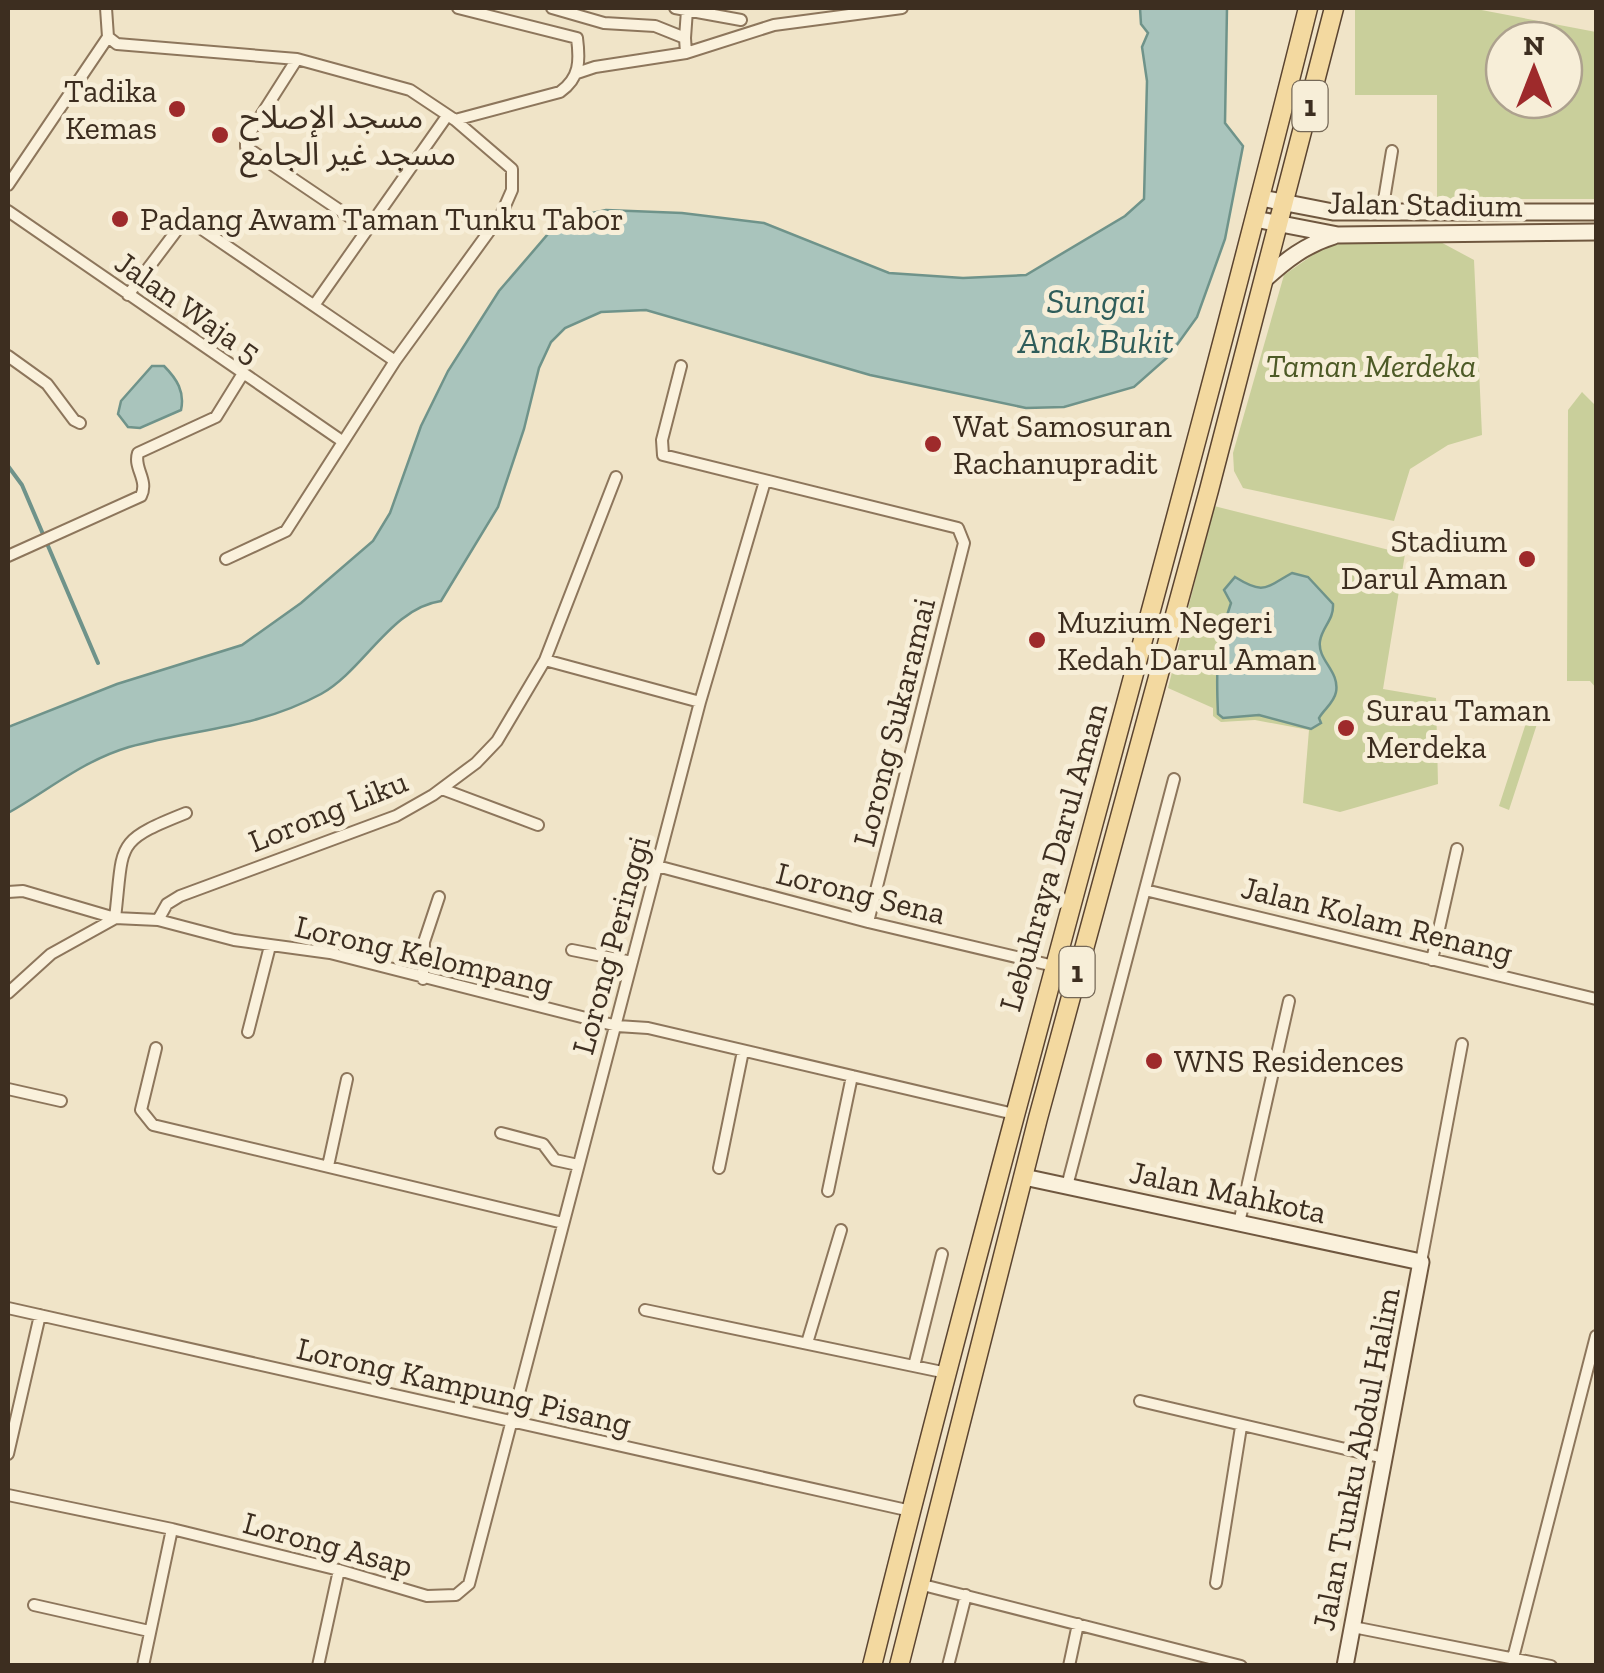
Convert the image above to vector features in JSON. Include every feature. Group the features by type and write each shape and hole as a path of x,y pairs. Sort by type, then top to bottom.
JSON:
{"main road":[{"name":"Lebuhraya Darul Aman","path":"872,1666 1014,1114 1153,609 1308,8"},
{"name":"Lebuhraya Darul Aman","path":"899,1666 1024,1176 1334,8"}],"street":[{"path":"8,185 108,37 106,8"},
{"path":"458,8 576,38 604,22"},
{"path":"552,8 604,22 655,26 685,38"},
{"path":"578,73 686,52 774,25 902,8"},
{"path":"686,52 681,9 741,20"},
{"path":"108,37 116,44 297,59 410,90 510,164 512,190 501,215 395,361 286,531 226,559"},
{"path":"315,304 366,228 451,118 560,92 572,84 578,73 576,38"},
{"path":"297,59 246,139 246,146 366,228"},
{"path":"1382,212 1392,151"},
{"name":"Jalan Stadium","path":"1261,198 1333,212 1596,212"},
{"name":"Jalan Waja 5","path":"8,211 342,441"},
{"name":"Jalan Stadium","path":"1255,219 1338,235 1596,232"},
{"path":"128,295 186,222 315,304 395,361"},
{"path":"1264,280 1311,243 1338,235"},
{"path":"8,356 47,384 80,423"},
{"path":"681,366 662,440 663,454 765,481"},
{"path":"8,556 140,496 144,484 137,463 138,452 216,417 242,375"},
{"name":"Lorong Liku","path":"158,920 167,904 180,896 396,816 442,789 476,762 497,741 545,660 616,477"},
{"name":"Lorong Sukaramai","path":"765,481 958,528 962,533 964,543 868,922"},
{"name":"Lorong Peringgi","path":"512,1423 700,702 765,481"},
{"path":"545,660 700,702"},
{"path":"1067,1186 1174,779"},
{"path":"442,789 538,824"},
{"path":"8,993 50,954 115,918 122,859 131,839 186,813"},
{"path":"1432,960 1457,849"},
{"name":"Lorong Sena","path":"657,866 1054,966"},
{"name":"Jalan Kolam Renang","path":"1145,890 1596,999"},
{"name":"Lorong Kelompang","path":"8,892 22,891 115,918 158,920 234,940 330,953 617,1026 648,1028 1014,1114"},
{"path":"422,978 427,931 439,897"},
{"path":"248,1032 270,946"},
{"path":"572,950 632,962"},
{"path":"1239,1222 1289,1002"},
{"path":"1421,1262 1462,1044"},
{"path":"156,1048 140,1110 153,1125 562,1223"},
{"path":"719,1168 744,1051"},
{"path":"828,1191 852,1076"},
{"path":"328,1166 347,1079"},
{"path":"8,1089 61,1101"},
{"path":"501,1134 543,1144 555,1160 578,1165"},
{"name":"Jalan Mahkota","path":"1024,1176 1421,1262"},
{"path":"807,1343 841,1230"},
{"path":"914,1366 942,1254"},
{"name":"Jalan Tunku Abdul Halim","path":"1345,1666 1421,1262"},
{"name":"Lorong Kampung Pisang","path":"8,1308 910,1511"},
{"path":"645,1310 946,1373"},
{"path":"8,1454 40,1316"},
{"path":"1513,1658 1591,1379 1596,1336"},
{"path":"1140,1402 1384,1458"},
{"name":"Lorong Asap","path":"8,1495 172,1529 340,1570 427,1596 447,1597 462,1592 475,1566 512,1423"},
{"path":"1216,1583 1241,1427"},
{"path":"144,1666 172,1529"},
{"path":"318,1666 340,1570"},
{"path":"919,1584 1204,1661 1242,1666"},
{"path":"948,1666 966,1596"},
{"path":"34,1605 149,1631"},
{"path":"1068,1666 1078,1624"},
{"path":"1352,1627 1551,1666"}],"green space":[{"path":"1355,8 1471,8 1534,20 1484,20 1484,120 1584,120 1584,30 1596,32 1596,199 1437,199 1437,95 1355,95"},
{"name":"Taman Merdeka","path":"1433,238 1474,260 1482,435 1448,445 1410,469 1394,521 1243,488 1234,471 1233,453 1284,275 1330,243"},
{"path":"1582,392 1596,406 1596,688 1590,681 1567,681 1568,410"},
{"path":"1214,506 1405,554 1383,689 1436,698 1438,784 1340,812 1303,803 1309,730 1255,720 1221,722 1213,716 1213,708 1168,688"},
{"path":"1527,720 1537,724 1509,810 1499,806"}],"water":[{"name":"Sungai Anak Bukit","path":"1140,8 1227,8 1225,123 1243,146 1225,239 1197,317 1169,356 1134,387 1064,407 1026,408 870,375 646,310 601,312 565,328 551,342 539,368 498,507 441,601 407,615 336,683 297,706 112,753 8,813 8,727 117,684 242,645 301,603 373,541 390,513 421,426 448,371 499,291 560,220 606,210 682,213 764,223 889,273 963,278 1026,275 1125,216 1144,199 1147,81 1142,47 1148,33 1141,24"},
{"path":"152,366 164,366 176,381 182,397 181,410 140,428 128,427 118,414 121,401"},
{"path":"1292,573 1308,577 1333,604 1320,648 1335,678 1335,696 1319,718 1321,723 1311,729 1259,715 1223,718 1218,714 1218,658 1231,603 1224,590 1235,577 1259,588"}],"waterway":[{"path":"8,466 22,485 98,663"}],"place":[{"name":"Tadika Kemas","path":"177,109"},
{"name":"مسجد الإصلاح مسجد غير الجامع","path":"220,135"},
{"name":"Padang Awam Taman Tunku Tabor","path":"120,219"},
{"name":"Wat Samosuran Rachanupradit","path":"933,444"},
{"name":"Stadium Darul Aman","path":"1527,559"},
{"name":"Muzium Negeri Kedah Darul Aman","path":"1037,640"},
{"name":"Surau Taman Merdeka","path":"1346,728"},
{"name":"WNS Residences","path":"1154,1061"}]}
